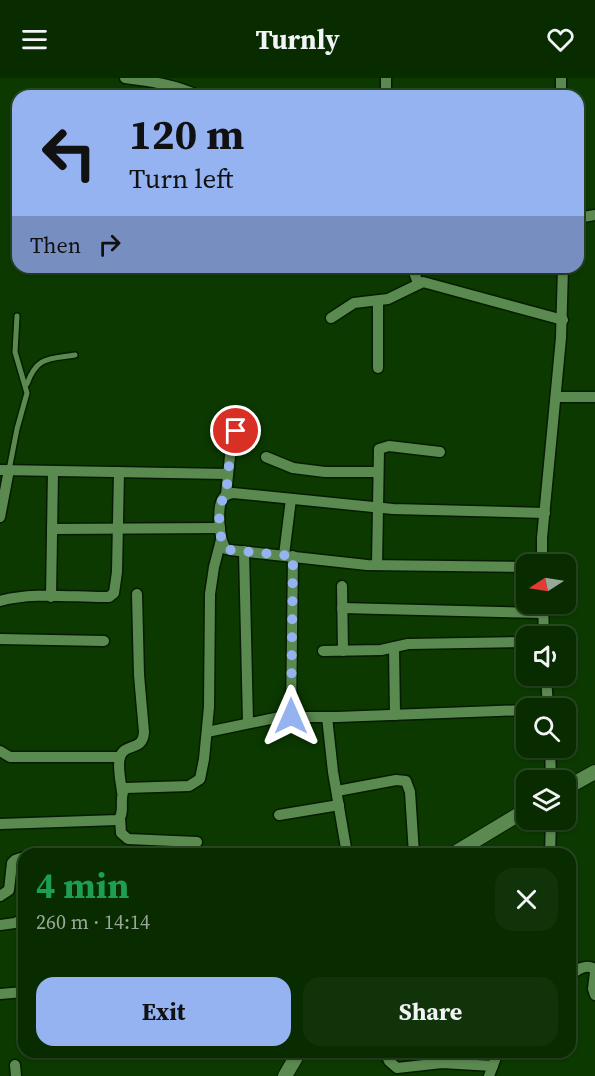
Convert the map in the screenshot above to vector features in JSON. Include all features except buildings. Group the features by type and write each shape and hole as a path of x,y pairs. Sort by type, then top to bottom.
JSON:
{"street":[{"path":"124,78 160,83 181,90"},
{"path":"414,273 418,283"},
{"path":"543,554 557,397 563,273"},
{"path":"331,318 354,303 378,301 397,296 418,283 429,283 562,320"},
{"path":"378,301 378,368"},
{"path":"557,397 595,398"},
{"path":"226,495 227,474 236,431"},
{"path":"377,565 378,454 380,449 384,447 440,452"},
{"path":"266,457 300,469 378,472"},
{"path":"0,517 5,470 227,474"},
{"path":"51,597 53,471"},
{"path":"0,601 12,598 109,597 114,593 118,529 118,472"},
{"path":"123,792 130,786 183,787 197,783 202,774 207,732 209,612 213,574 221,540 220,506 222,498 226,495 240,494 378,508 545,513"},
{"path":"291,499 289,555 291,716"},
{"path":"52,529 220,528"},
{"path":"221,540 226,549 377,565 516,567"},
{"path":"244,551 248,722"},
{"path":"342,586 343,651"},
{"path":"137,594 137,649 144,738 141,743 124,750 120,757 123,792 121,833 128,840 197,842"},
{"path":"342,608 516,608"},
{"path":"0,639 104,640"},
{"path":"323,651 381,650 408,644 516,642"},
{"path":"394,647 395,715"},
{"path":"207,732 248,722 291,716 327,717 516,710"},
{"path":"327,717 346,848"},
{"path":"0,751 10,757 120,757"},
{"path":"576,782 595,772"},
{"path":"337,791 396,780 406,781 410,792 414,848"},
{"path":"279,815 339,805"},
{"path":"463,848 516,816"},
{"path":"0,824 107,821 120,818"},
{"path":"550,848 551,830"},
{"path":"0,896 9,890 12,863 18,858"},
{"path":"0,925 18,921"},
{"path":"576,971 590,966 593,968 595,972 592,988 595,995"},
{"path":"0,994 18,992"},
{"path":"285,1076 296,1058"},
{"path":"388,1058 397,1068 442,1062 491,1071"}],"lane":[{"path":"5,470 27,400 26,385 15,352 17,316"},
{"path":"26,385 31,372 41,361 75,355"}],"route":[{"path":"236,431 230,456 226,495 222,498 220,506 220,536 226,549 293,556 291,716"}]}
